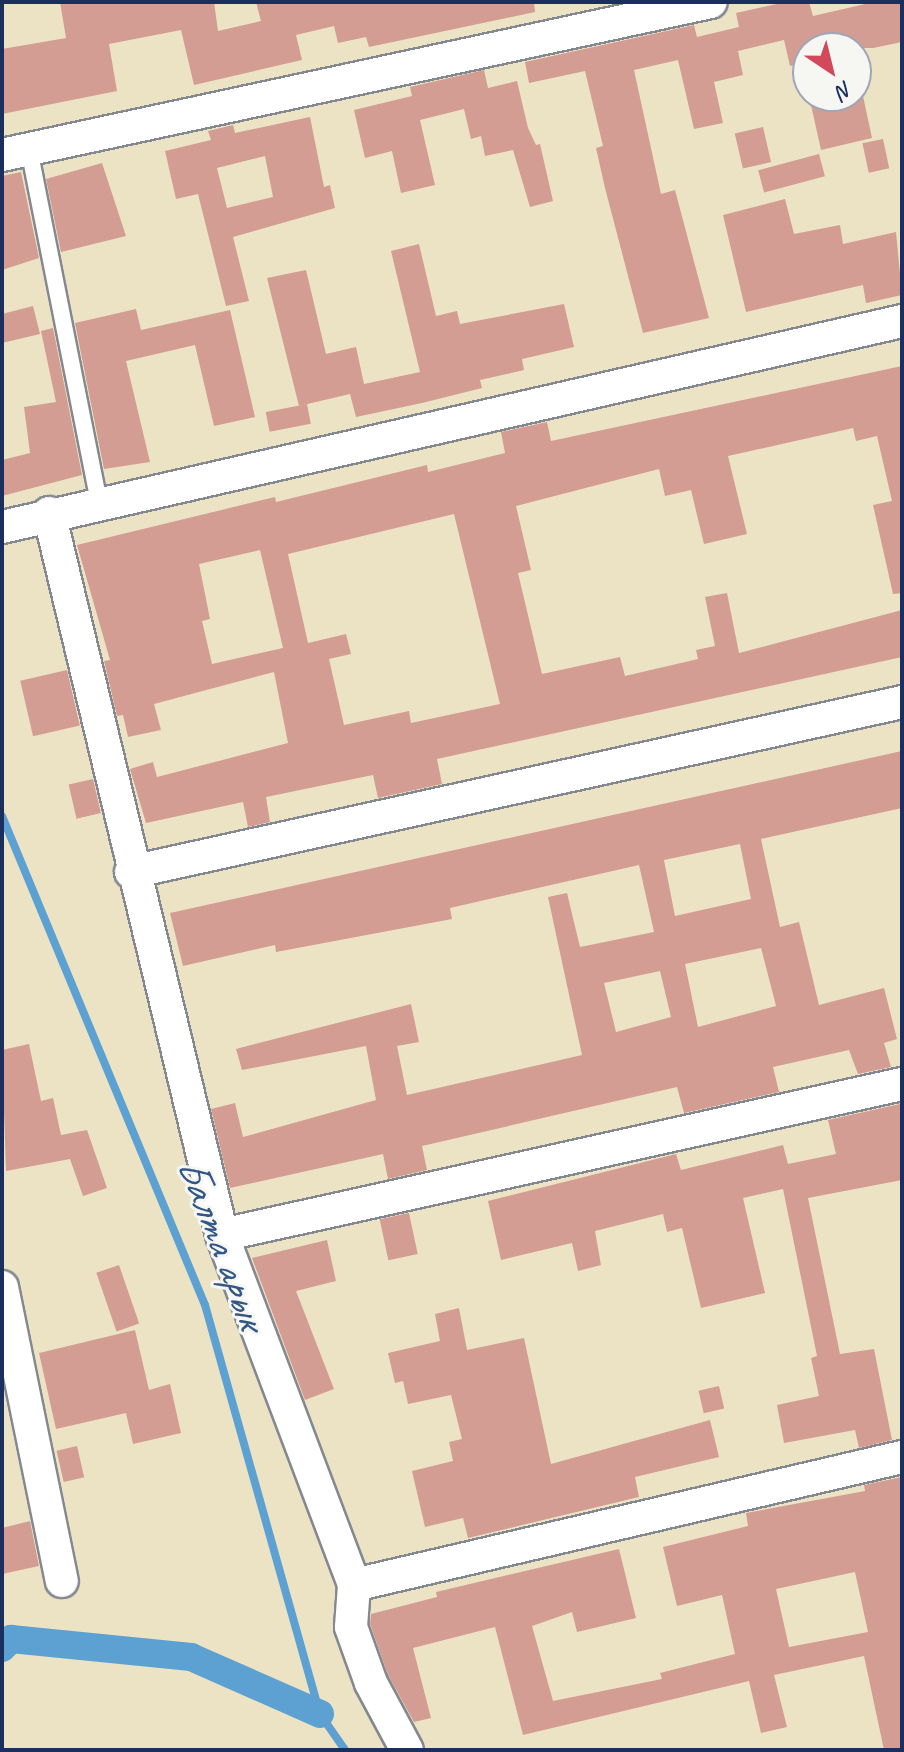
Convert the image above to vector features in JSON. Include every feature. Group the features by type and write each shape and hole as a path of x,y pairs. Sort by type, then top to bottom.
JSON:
{"street":[{"path":"15,152 711,2"},
{"path":"2,527 49,513 902,321"},
{"path":"49,513 131,872 222,1235 354,1585 351,1627 371,1683 407,1750"},
{"path":"131,872 902,702"},
{"path":"222,1235 902,1084"},
{"path":"2,1287 62,1581"},
{"path":"354,1585 902,1457"}],"lane":[{"path":"15,152 99,502"}],"building":[{"path":"60,2 214,2 218,31 261,21 256,2 534,2 535,12 369,47 366,37 338,43 334,26 296,35 302,60 194,85 181,30 109,44 117,91 2,114 2,49 66,38"},
{"path":"786,2 809,2 813,16 874,2 902,2 902,42 872,48 872,32 792,32 790,66 784,40 738,51 743,75 714,82 723,123 694,129 678,60 634,70 661,194 675,190 709,318 643,333 596,148 603,146 585,71 529,83 525,62 694,25 697,37 739,27 736,13"},
{"path":"484,70 488,88 517,81 528,128 536,145 540,144 553,201 530,207 513,150 485,156 481,136 471,139 464,109 420,120 435,185 401,193 392,151 365,158 354,110 412,96 410,87"},
{"path":"813,112 866,112 872,138 821,150"},
{"path":"310,117 324,187 330,185 335,208 233,237 249,301 226,306 198,194 176,199 165,151 211,140 208,131 233,125 235,133","holes":["265,156 273,197 227,208 217,168"]},
{"path":"763,127 771,162 743,169 735,134"},
{"path":"883,139 889,168 869,173 862,143"},
{"path":"819,154 825,176 764,193 758,170"},
{"path":"102,163 126,236 61,252 46,179"},
{"path":"21,172 39,258 2,270 2,176"},
{"path":"785,199 794,234 840,225 843,244 896,232 902,295 866,303 863,285 746,312 723,215"},
{"path":"419,244 436,316 457,311 460,324 564,304 574,347 522,359 524,370 480,380 482,388 422,403 356,417 350,394 299,406 267,278 306,270 326,354 356,347 364,384 420,372 391,251"},
{"path":"33,306 40,334 2,343 2,314"},
{"path":"136,309 141,330 230,310 255,417 214,426 195,345 126,361 150,462 104,469 75,323"},
{"path":"53,328 82,475 2,496 2,460 30,453 24,407 56,402 41,331"},
{"path":"902,366 902,593 893,594 873,505 892,501 877,436 856,441 853,428 728,456 747,534 704,544 691,490 665,496 659,469 516,506 531,570 518,573 542,674 620,657 625,676 698,659 696,650 715,646 705,597 727,593 739,653 902,610 902,657 437,759 442,784 378,798 373,775 266,797 270,822 248,827 243,802 146,823 130,769 153,762 157,777 288,743 274,672 154,704 161,730 128,737 123,715 117,716 104,661 110,660 77,545 275,497 276,502 427,465 428,472 505,453 501,432 547,422 551,441","holes":["454,514 500,704 411,723 409,711 344,725 329,659 351,654 346,634 308,643 288,554","260,550 283,648 212,664 202,621 210,619 199,564"]},
{"path":"307,404 311,424 270,432 266,412"},
{"path":"67,670 80,726 33,736 20,681"},
{"path":"902,751 902,808 761,839 780,927 799,922 819,1005 884,988 897,1039 884,1043 891,1067 858,1074 849,1050 773,1067 779,1092 684,1113 677,1087 422,1146 427,1170 388,1179 383,1154 230,1188 211,1109 235,1103 243,1137 376,1100 366,1046 242,1070 236,1049 411,1004 419,1042 397,1046 407,1095 582,1055 548,897 567,893 580,947 654,932 639,865 450,908 452,919 276,952 275,945 183,966 170,913","holes":["740,844 751,899 675,916 664,860","761,948 776,1006 698,1027 685,964","660,971 671,1017 616,1032 604,983"]},
{"path":"93,779 101,813 77,819 69,785"},
{"path":"29,1044 41,1101 53,1098 61,1135 87,1130 107,1188 83,1196 70,1159 6,1171 2,1050"},
{"path":"900,1104 902,1180 808,1198 840,1354 874,1349 892,1440 859,1448 855,1430 784,1443 777,1405 819,1396 811,1358 817,1356 783,1189 743,1198 765,1293 701,1308 682,1228 667,1232 663,1214 595,1231 601,1265 578,1271 572,1243 501,1260 488,1201 676,1154 681,1170 783,1145 788,1164 836,1154 828,1120"},
{"path":"409,1213 418,1254 388,1260 380,1219"},
{"path":"327,1240 336,1281 296,1291 334,1389 305,1400 252,1258"},
{"path":"119,1265 139,1324 116,1331 96,1273"},
{"path":"459,1308 467,1350 524,1338 551,1464 710,1420 719,1457 635,1477 639,1497 468,1538 463,1518 425,1527 412,1471 453,1461 449,1442 462,1439 451,1395 408,1404 403,1381 395,1383 388,1353 440,1341 435,1314"},
{"path":"135,1330 149,1390 170,1384 181,1433 133,1444 126,1413 56,1429 39,1353"},
{"path":"719,1386 724,1408 704,1413 699,1391"},
{"path":"77,1446 84,1477 64,1482 57,1451"},
{"path":"902,1477 902,1750 884,1750 864,1656 774,1675 787,1727 761,1733 749,1681 523,1735 495,1627 413,1648 431,1718 414,1722 388,1675 370,1624 371,1614 437,1597 436,1592 619,1549 636,1618 577,1632 572,1612 532,1626 553,1701 662,1679 660,1673 735,1654 722,1595 677,1606 663,1547 748,1526 746,1513 865,1491 864,1485","holes":["855,1572 868,1632 789,1647 776,1589"]},
{"path":"30,1521 39,1566 2,1574 2,1528"}],"waterway":[{"name":"Балта арык","path":"2,816 205,1305 320,1714 345,1750"},
{"name":"Балта арык","path":"2,1648 11,1639 191,1657 320,1714"}]}
